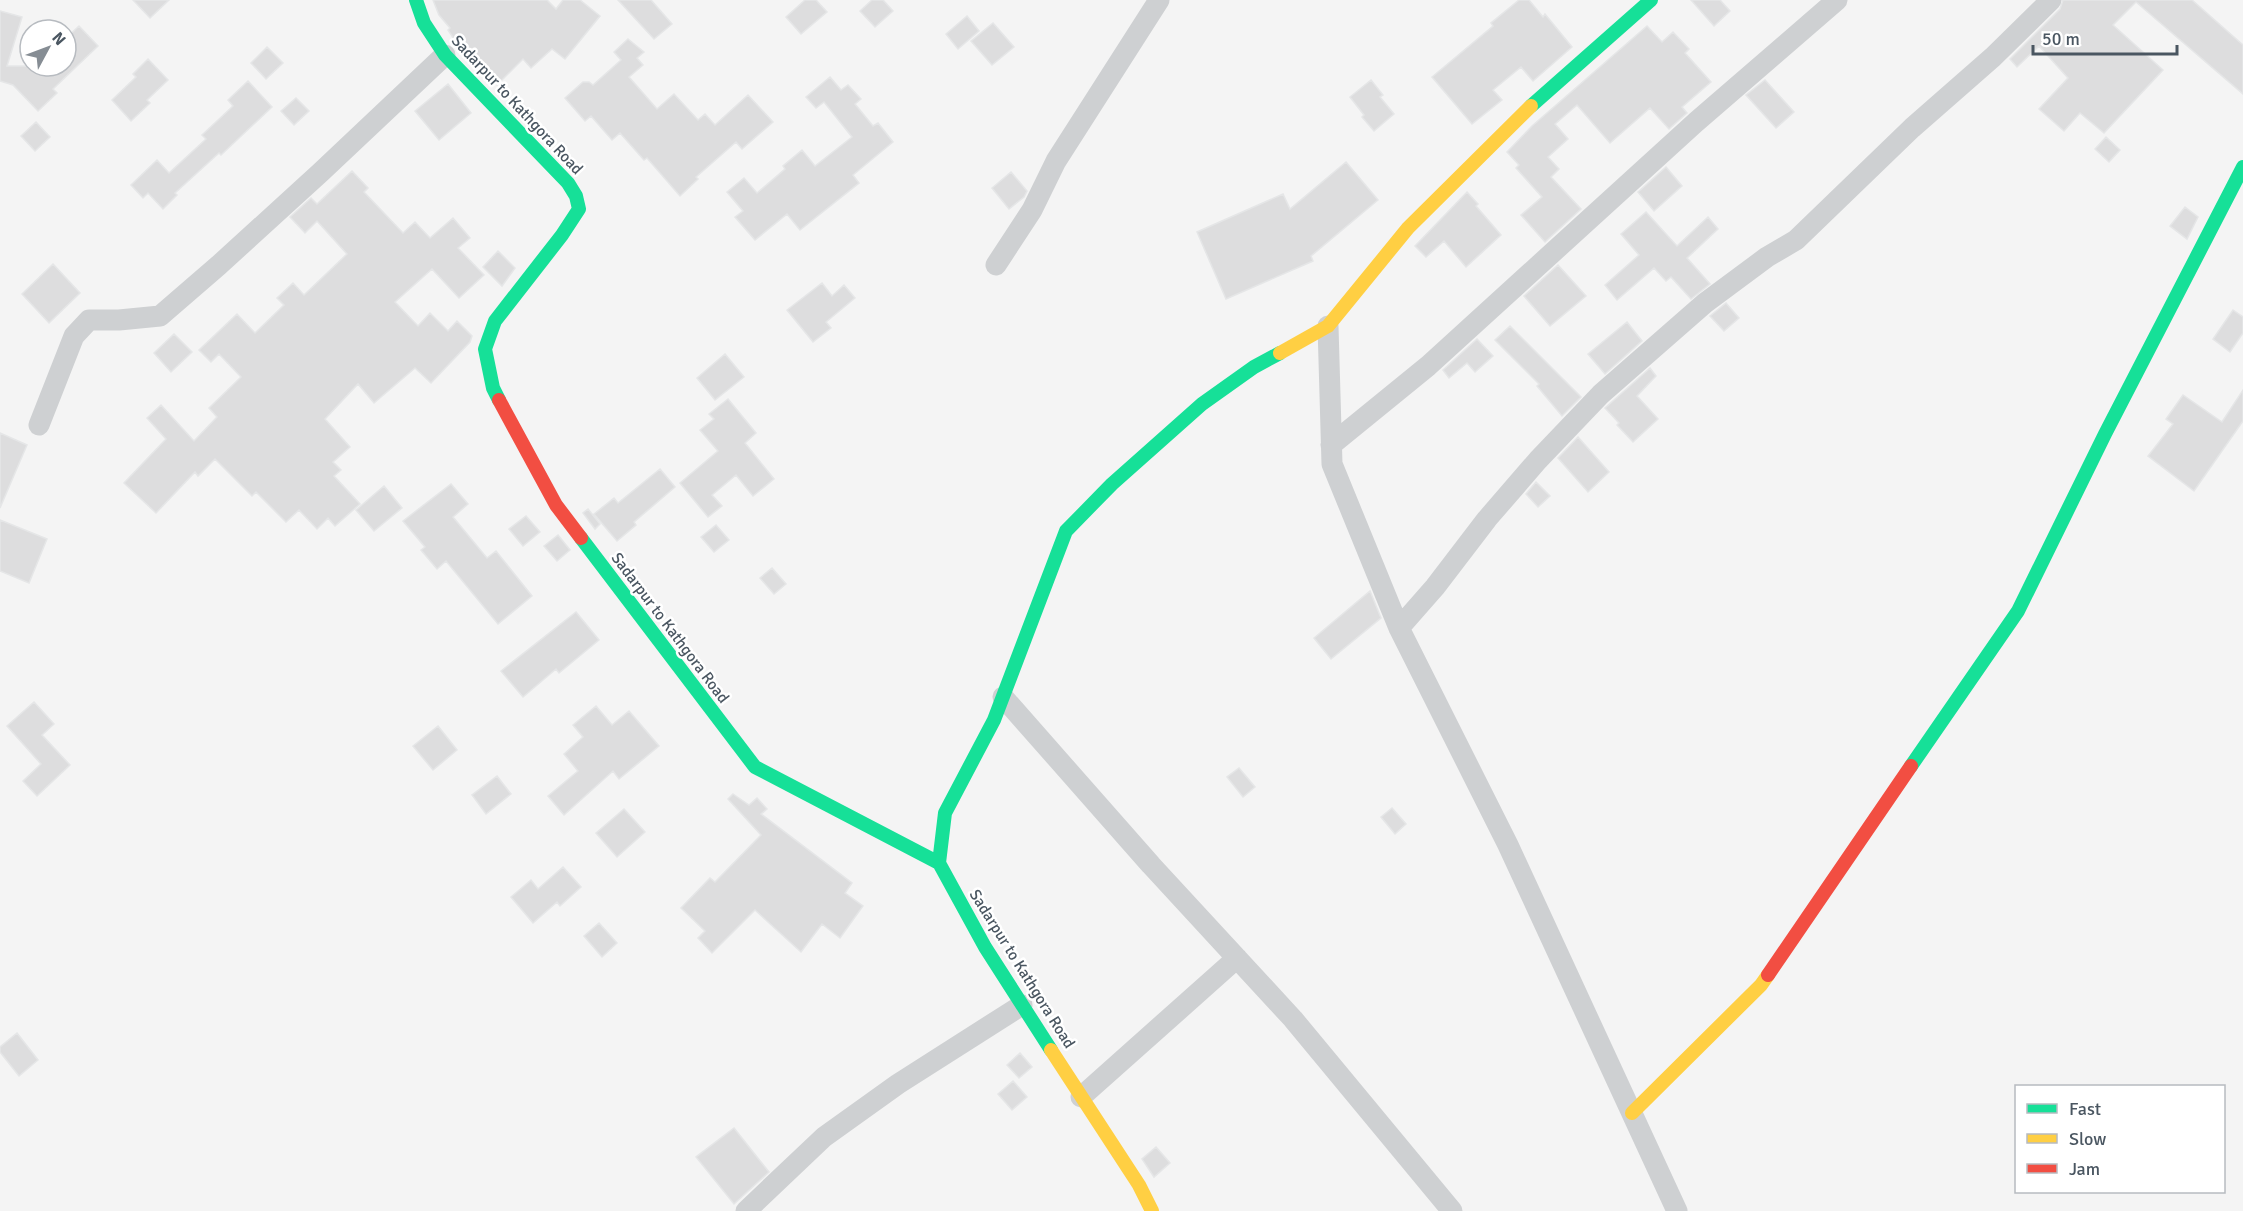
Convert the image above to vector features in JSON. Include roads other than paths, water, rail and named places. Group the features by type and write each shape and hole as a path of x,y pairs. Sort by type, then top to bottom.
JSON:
{"street":[{"name":"Sadarpur to Kathgora Road","path":"416,0 424,24 445,55 531,143 576,195 579,209 562,235 495,321 485,349 493,388 556,504 755,767 939,863 985,947 1139,1185 1152,1211"},
{"path":"996,265 1032,210 1056,161 1159,0"},
{"path":"939,863 945,813 994,720 1066,531 1112,484 1202,404 1254,367 1328,326 1416,220 1521,114 1651,0"},
{"path":"1331,446 1428,366 1696,122 1837,0"},
{"path":"1399,628 1441,579 1486,519 1601,394 1705,303 1767,257 1796,240 1912,128 1993,57 2051,0"},
{"path":"39,425 74,336 89,320 160,316 321,172 445,55"},
{"path":"1632,1113 1761,985 2018,612 2105,434 2243,167"},
{"path":"1328,326 1332,464 1399,628 1508,845 1677,1211"},
{"path":"1003,697 1151,865 1293,1019 1452,1211"},
{"path":"1081,1096 1147,1041 1237,958"},
{"path":"746,1211 824,1137 898,1084 1022,1005"}]}
